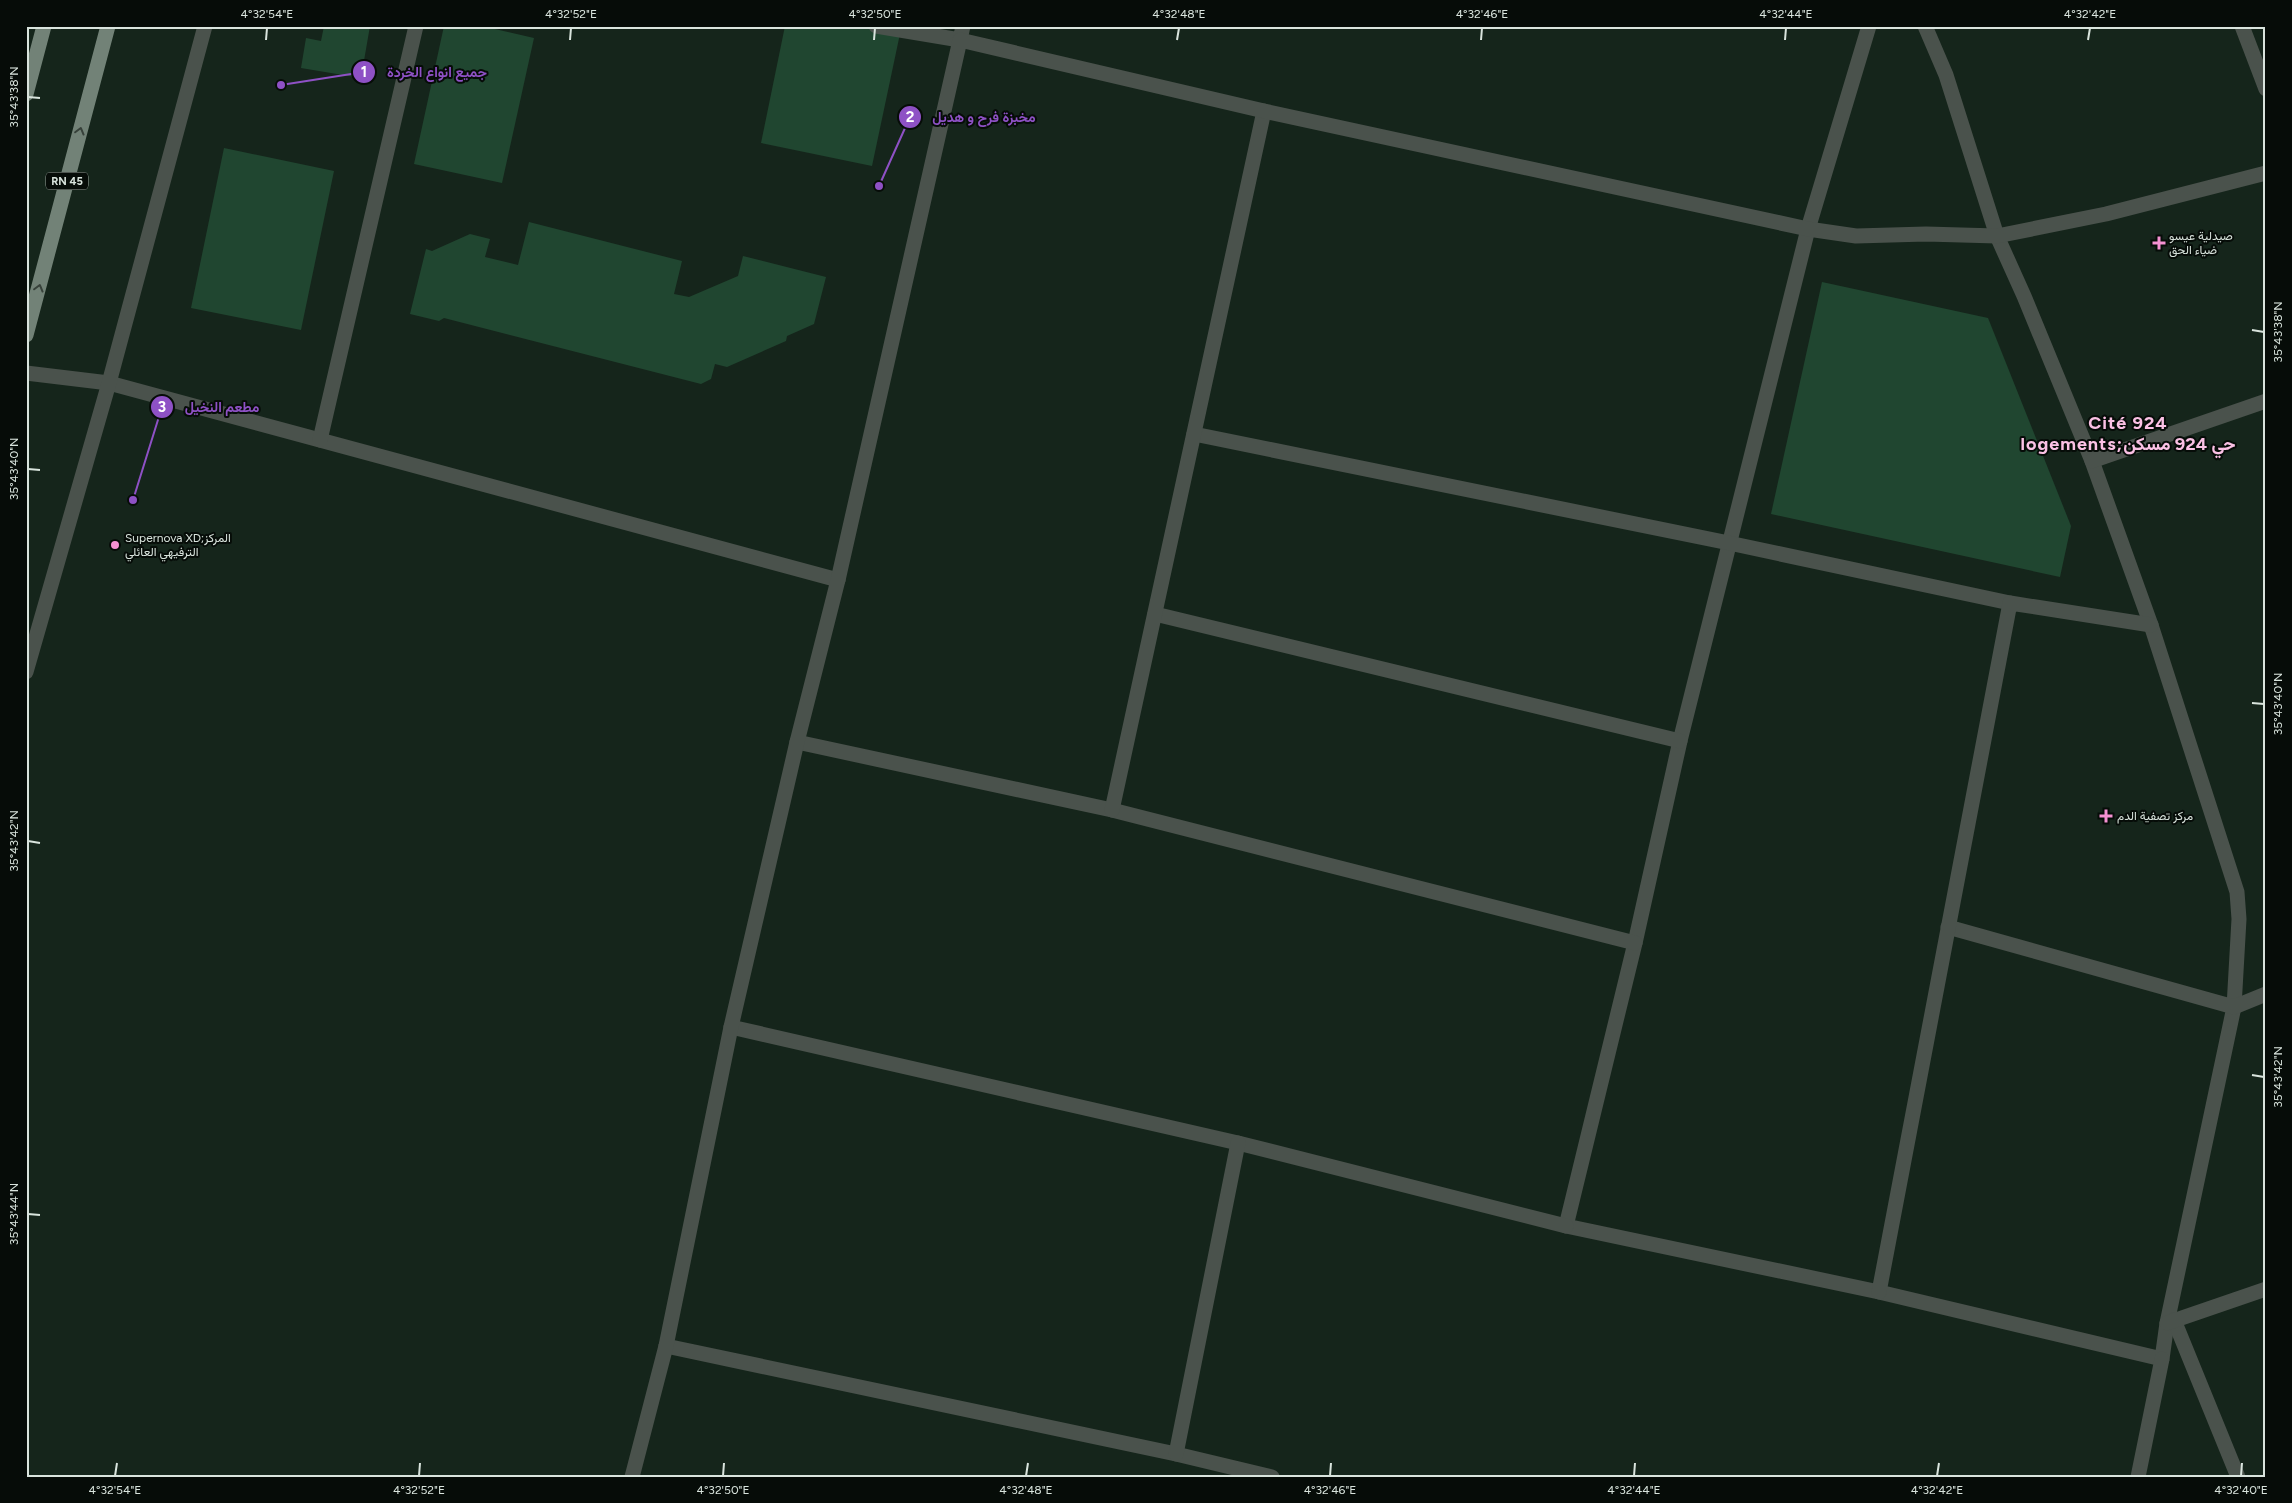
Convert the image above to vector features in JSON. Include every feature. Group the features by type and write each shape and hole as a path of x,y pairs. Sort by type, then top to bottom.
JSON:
{"main road":[{"path":"26,94 44,26"},
{"name":"RN 45","path":"26,335 108,26"}],"street":[{"path":"26,672 110,382 205,26"},
{"path":"320,440 416,26"},
{"path":"876,26 962,33 1264,111 1808,229 1856,236 1926,234 1997,236 2106,214 2266,173"},
{"path":"1566,1226 1635,943 1680,741 1808,229 1869,26"},
{"path":"1925,26 1946,75 1997,236 2024,296 2092,462 2151,625 2237,892 2239,919 2234,1008 2138,1477"},
{"path":"2242,26 2266,89"},
{"path":"632,1477 666,1346 731,1027 797,742 838,580 962,33"},
{"path":"1112,810 1264,111"},
{"path":"26,373 110,382 838,580"},
{"path":"2092,462 2266,401"},
{"path":"1194,434 1729,543 2010,603 2151,625"},
{"path":"1879,1292 2010,603"},
{"path":"1155,614 1680,741"},
{"path":"797,742 1112,810 1635,943"},
{"path":"1948,927 2234,1008 2266,994"},
{"path":"731,1027 1238,1143 1566,1226 1879,1292 2162,1358"},
{"path":"1176,1454 1238,1143"},
{"path":"2171,1322 2266,1289"},
{"path":"2171,1322 2238,1477"},
{"path":"666,1346 1176,1454 1272,1477"}],"building":[{"path":"324,26 370,26 361,78 301,68 306,38 321,41"},
{"path":"444,26 482,26 534,38 502,183 414,164"},
{"path":"785,26 887,26 901,29 872,166 761,143"},
{"path":"224,148 334,171 301,330 191,308"},
{"path":"529,222 682,261 674,294 689,297 738,276 743,256 826,277 814,324 787,336 786,341 727,367 715,364 711,379 701,384 444,318 439,321 410,314 426,249 432,251 470,234 490,239 485,257 518,265"},
{"path":"1822,282 1988,318 2071,526 2060,577 1771,514"}],"place":[{"name":"جميع انواع الخردة","path":"281,85"},
{"name":"مخبزة فرح و هديل","path":"879,186"},
{"name":"صيدلية عيسو ضياء الحق","path":"2159,243"},
{"name":"مطعم النخيل","path":"133,500"},
{"name":"Supernova XD;المركز الترفيهي العائلي","path":"115,545"},
{"name":"مركز تصفية الدم","path":"2106,816"}],"district":[{"name":"Cité 924 logements;حي 924 مسكن","path":"2128,433"}]}
